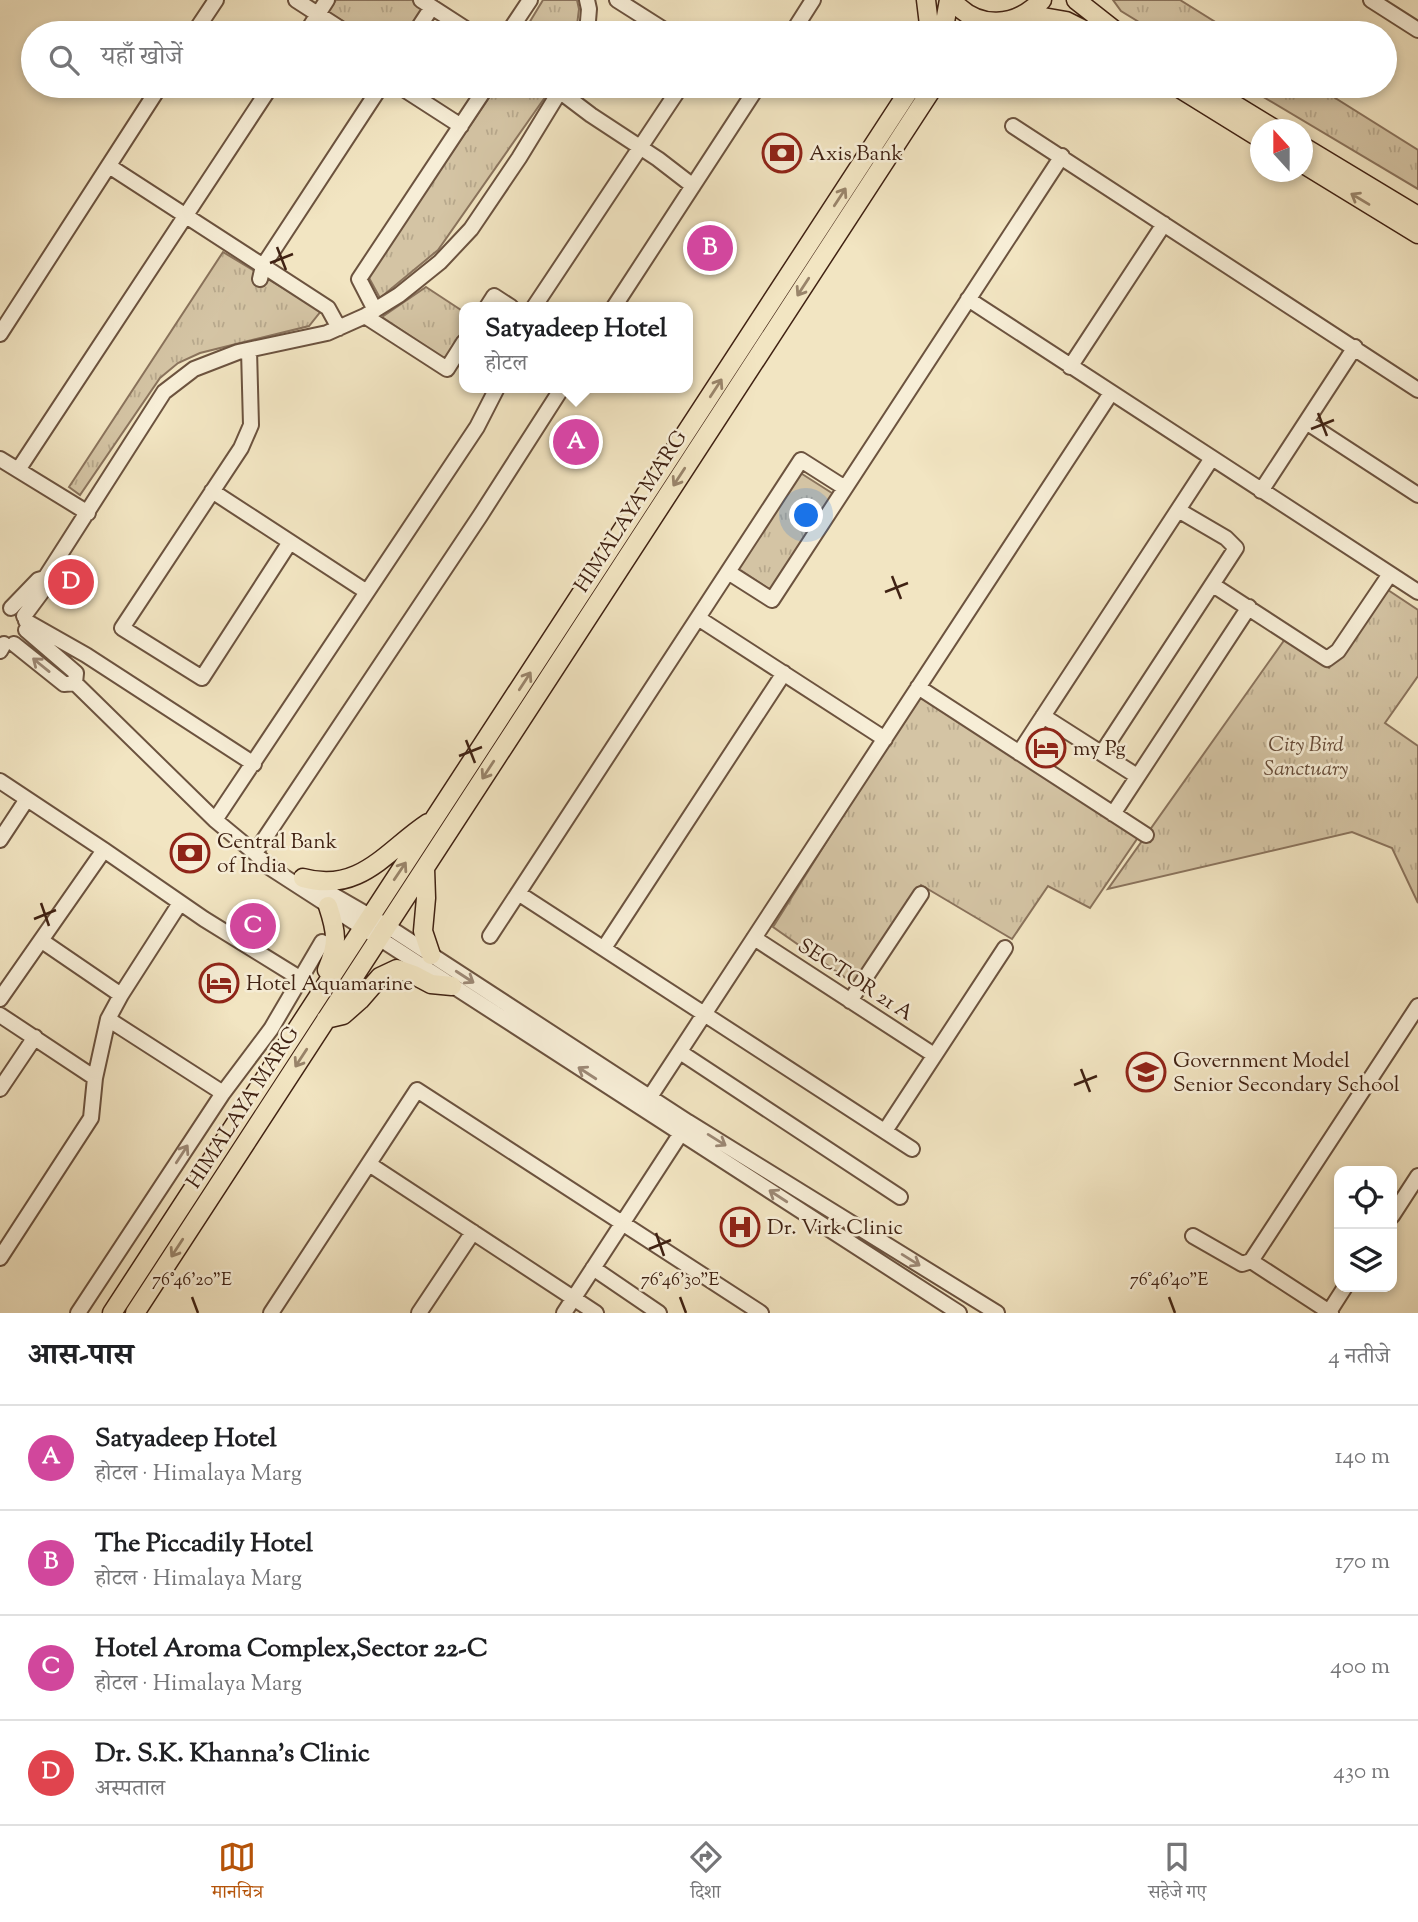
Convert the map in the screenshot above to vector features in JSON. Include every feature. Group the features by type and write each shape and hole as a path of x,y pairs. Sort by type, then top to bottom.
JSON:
{"main road":[{"path":"926,0 929,21"},
{"path":"946,21 950,0 981,21"},
{"path":"1011,21 1026,14 1042,0"},
{"path":"1076,0 1103,21"},
{"path":"1092,0 1108,21"},
{"path":"1026,14 1066,21"},
{"name":"HIMALAYA MARG","path":"112,1313 904,98"},
{"name":"HIMALAYA MARG","path":"135,1313 926,98"},
{"path":"1195,98 1250,131"},
{"path":"1224,98 1258,119"},
{"path":"1313,152 1418,216"},
{"path":"1313,169 1418,234"},
{"path":"303,878 328,883 346,879 381,860 410,835 436,818"},
{"path":"425,868 423,931 431,955"},
{"path":"318,997 336,945 334,924 328,906"},
{"path":"326,1019 343,1015 380,977 397,970 431,984 452,986"}],"street":[{"path":"202,21 216,0"},
{"path":"296,0 329,21"},
{"path":"314,21 327,0"},
{"path":"516,21 530,0"},
{"path":"587,0 588,21"},
{"path":"617,0 650,21"},
{"path":"800,21 813,0"},
{"path":"1371,0 1418,30"},
{"path":"420,21 427,4 453,21"},
{"path":"0,334 152,98"},
{"path":"18,470 263,98"},
{"path":"262,272 373,98"},
{"path":"418,98 461,126"},
{"path":"459,350 447,369 370,313 359,279 479,98"},
{"path":"13,613 47,585 45,578 164,392 194,369 238,352 327,333 370,313 399,295 440,262 471,229 519,158 552,98"},
{"path":"571,98 693,186"},
{"path":"537,302 673,98"},
{"path":"617,302 748,98"},
{"path":"1013,126 1418,390"},
{"path":"728,572 772,600 1062,156"},
{"path":"109,166 186,216 262,272 328,308 339,328"},
{"path":"1070,367 1164,223"},
{"path":"490,302 494,296 504,302"},
{"path":"968,299 1418,592"},
{"path":"1261,491 1355,347"},
{"path":"249,350 251,425 241,448 122,628 202,678 290,542"},
{"path":"215,820 477,427 494,393"},
{"path":"255,853 559,393"},
{"path":"647,1103 1111,393"},
{"path":"1306,422 1418,495"},
{"path":"1019,753 1212,458"},
{"path":"0,459 88,513"},
{"path":"489,936 801,460 845,488"},
{"path":"212,491 367,592"},
{"path":"1102,753 1236,548 1226,538 1178,510"},
{"path":"1213,585 1327,659 1338,651 1390,574"},
{"path":"1113,814 1249,607"},
{"path":"13,613 23,636 5,646 64,684 75,683 215,820 269,867 328,906 367,922"},
{"path":"13,613 76,673 75,683"},
{"path":"13,613 86,654 254,764"},
{"path":"698,618 885,739"},
{"path":"604,948 784,673"},
{"path":"918,687 1146,835"},
{"path":"1043,716 1138,776"},
{"path":"0,781 180,903 301,979"},
{"path":"0,840 27,799"},
{"path":"0,999 104,850"},
{"path":"255,853 275,861 303,878 383,932 452,986 647,1103"},
{"path":"518,893 912,1149"},
{"path":"850,1001 921,894"},
{"path":"0,1258 91,1118 95,1078 108,1019 180,903"},
{"path":"383,932 431,955 959,1313"},
{"name":"SECTOR 21 A","path":"754,938 934,1055"},
{"path":"42,941 121,995"},
{"path":"78,1313 223,1093 275,1023 322,942"},
{"path":"885,1131 1005,948"},
{"path":"1193,1236 1242,1264 1251,1261 1418,1006"},
{"path":"0,1015 95,1078"},
{"path":"108,1019 223,1093"},
{"name":"HIMALAYA MARG","path":"275,1023 293,1035"},
{"path":"0,1089 35,1037"},
{"path":"680,1052 900,1197"},
{"path":"271,1313 417,1090 761,1313"},
{"path":"564,1313 684,1128"},
{"path":"684,1128 997,1313"},
{"path":"369,1164 596,1313"},
{"path":"1397,1208 1418,1176"},
{"path":"419,1313 473,1233"},
{"path":"1251,1261 1330,1312 1342,1292"},
{"path":"593,1268 659,1313"}],"green space":[{"path":"336,0 412,0 424,7 415,21 343,21 328,12"},
{"path":"543,0 577,0 578,21 530,21"},
{"path":"1113,0 1180,0 1214,21 1137,21 1121,11"},
{"path":"489,98 544,98 438,250 380,298 368,276"},
{"path":"1265,98 1335,98 1418,150 1418,189 1313,126 1313,119 1300,119"},
{"path":"223,252 321,311 309,326 200,353 178,363 160,378 80,495 69,487"},
{"path":"426,287 459,309 459,340 446,360 382,317"},
{"path":"799,472 835,495 772,591 736,567"},
{"name":"City Bird Sanctuary","path":"1385,588 1418,610 1418,676 1385,723 1418,746 1418,903 1392,848 1352,832 1108,889 1285,639 1329,668"},
{"path":"918,696 1141,833 1090,908 1048,886 1012,939 921,885 853,983 773,927"}],"place":[{"name":"Axis Bank","path":"782,153"},
{"name":"The Piccadily Hotel","path":"710,248"},
{"name":"Satyadeep Hotel","path":"576,442"},
{"name":"Dr. S.K. Khanna's Clinic","path":"71,582"},
{"name":"my Pg","path":"1046,748"},
{"name":"Central Bank of India","path":"190,853"},
{"name":"Hotel Aroma Complex,Sector 22-C","path":"253,926"},
{"name":"Hotel Aquamarine","path":"219,983"},
{"name":"Government Model Senior Secondary School","path":"1146,1072"},
{"name":"Dr. Virk Clinic","path":"740,1227"}]}
